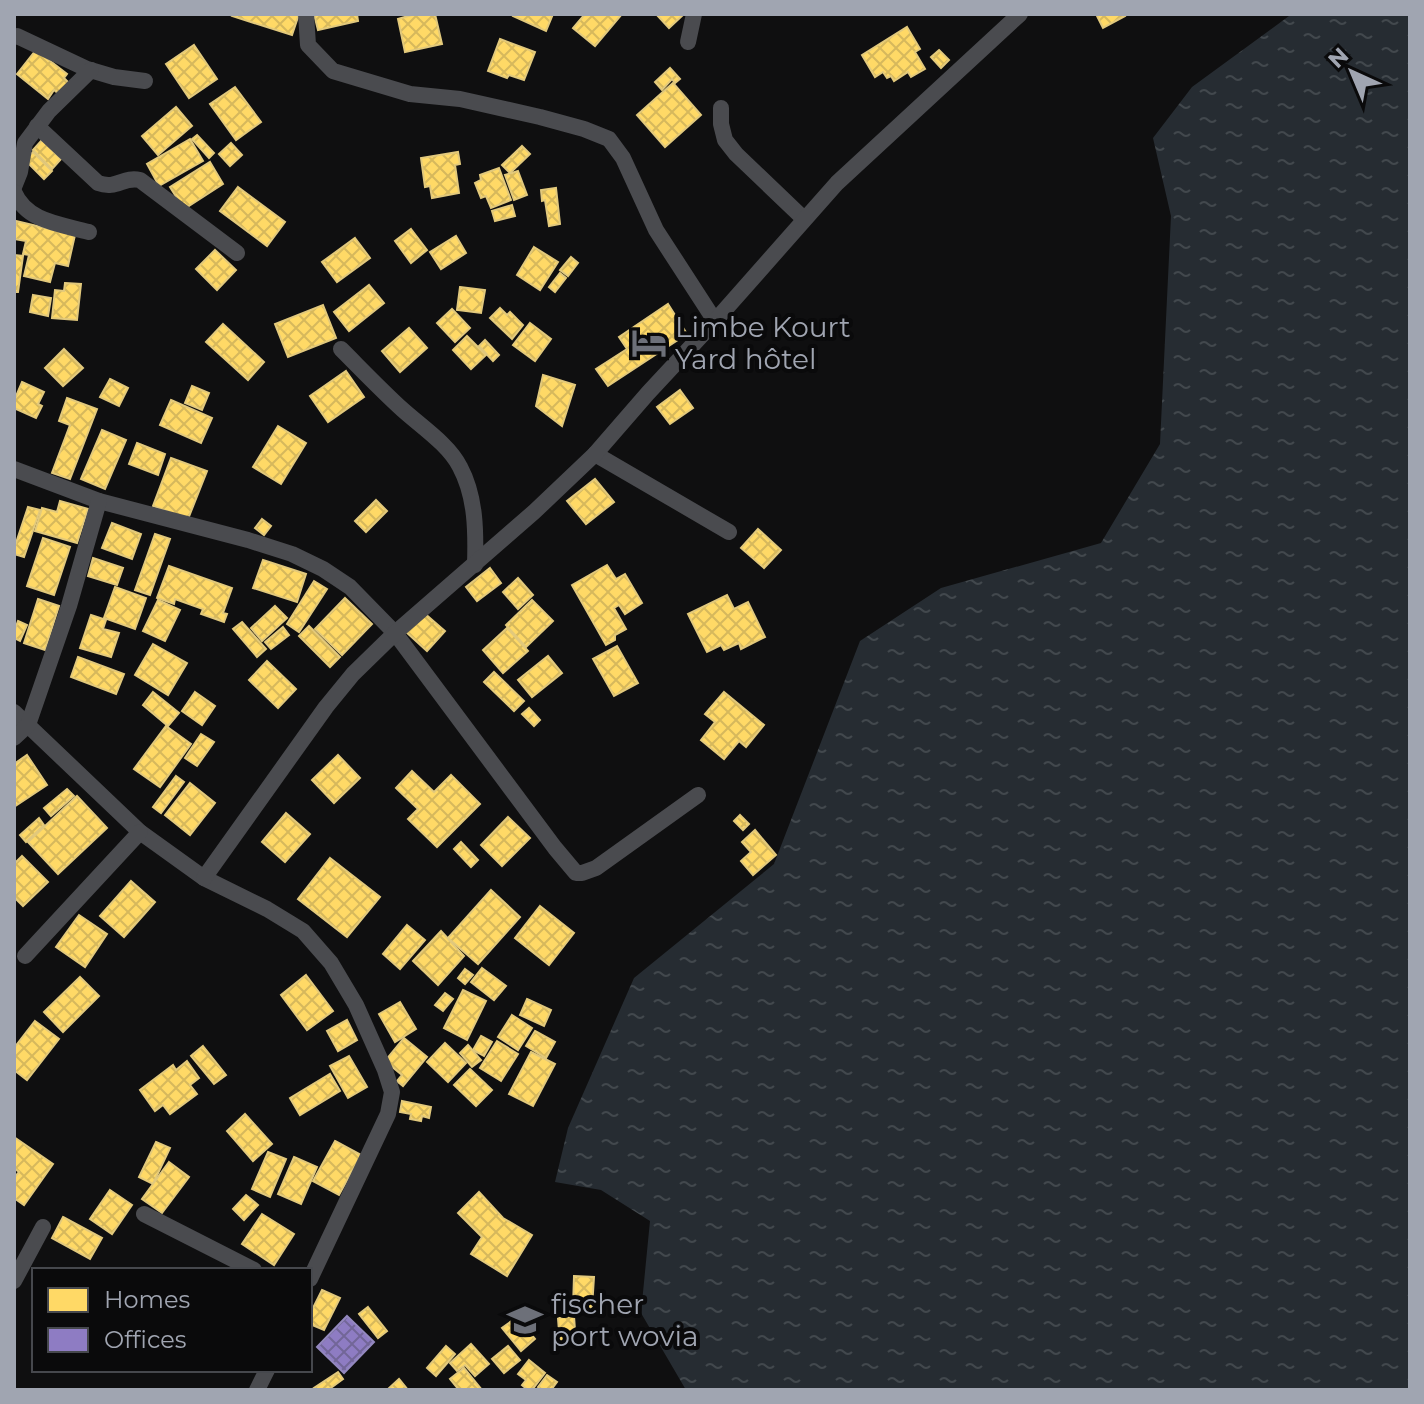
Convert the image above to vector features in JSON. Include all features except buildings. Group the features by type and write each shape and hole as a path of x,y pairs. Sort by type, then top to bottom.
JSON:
{"street":[{"path":"306,14 308,45 333,71 410,94 460,99 540,117 609,139 623,158 656,230 715,321"},
{"path":"688,42 694,14"},
{"path":"204,878 353,674 595,454 837,183 1020,14"},
{"path":"14,37 91,70 145,81"},
{"path":"89,232 34,217 19,203 14,190 25,143 49,111 91,70"},
{"path":"721,108 725,140 804,219"},
{"path":"37,126 98,183 108,187 135,178 140,180 237,253"},
{"path":"341,349 393,401 450,451 462,469 476,525 475,565"},
{"path":"595,454 729,532"},
{"path":"14,469 99,501 292,554 350,587 395,633 545,836 576,873 596,868 698,795"},
{"path":"14,738 28,725 69,606 99,501"},
{"path":"14,712 140,832 204,878 267,909 303,931 331,963 356,1005 392,1092 388,1114 312,1275"},
{"path":"25,956 140,832"},
{"path":"144,1214 250,1268"},
{"path":"14,1281 43,1227"},
{"path":"257,1390 266,1372"}],"water":[{"path":"1410,14 1410,1390 686,1390 641,1313 650,1221 601,1190 555,1182 568,1128 634,978 774,864 860,641 941,588 1101,543 1160,444 1171,216 1153,138 1192,87 1289,16"}],"place":[{"name":"Limbe Kourt Yard hôtel","path":"649,343"},
{"name":"fischer port wovia","path":"525,1320"}]}
